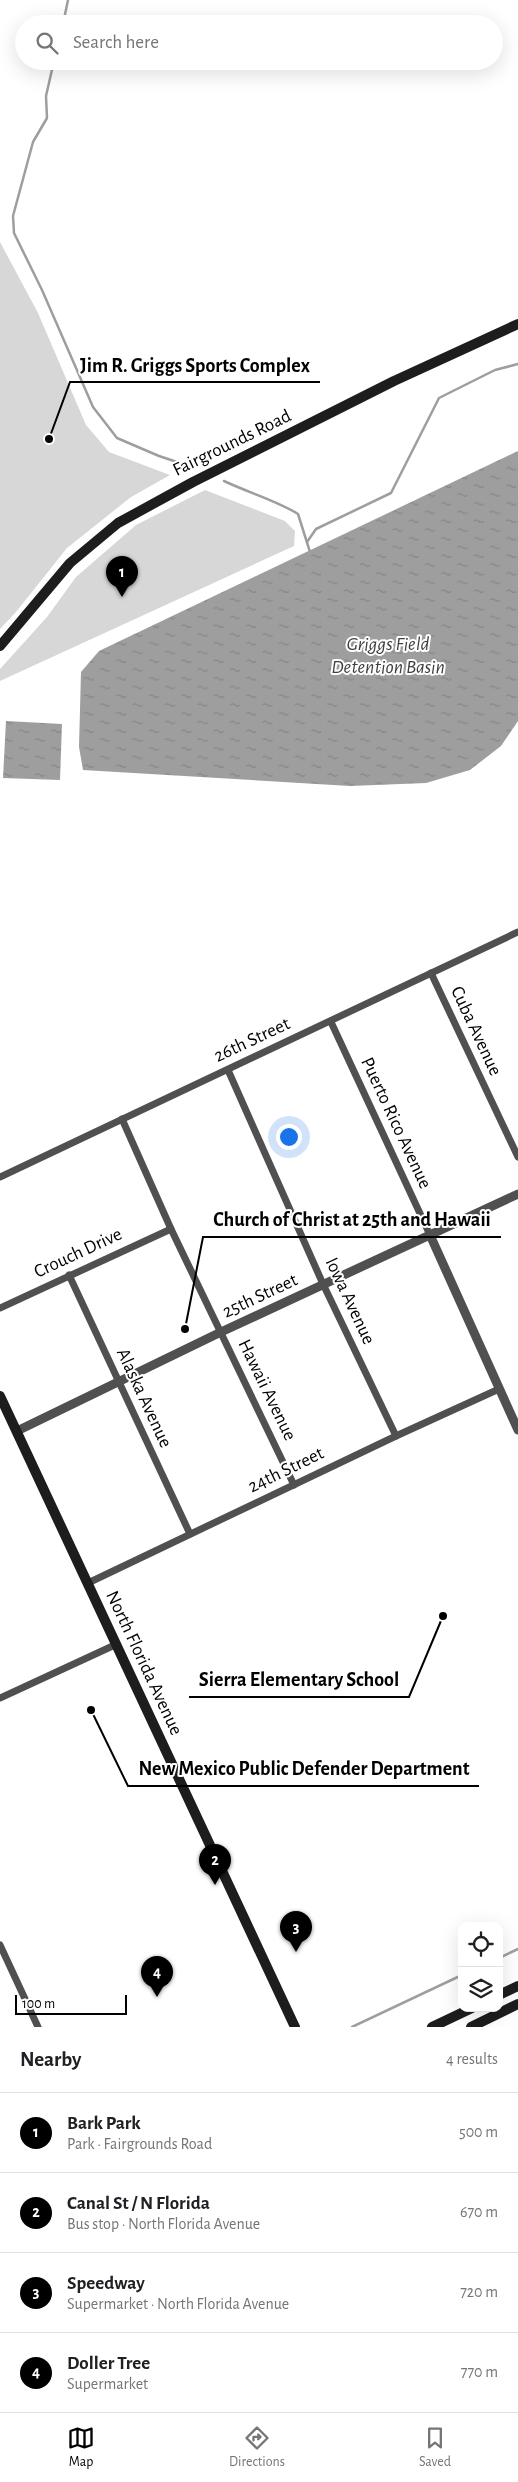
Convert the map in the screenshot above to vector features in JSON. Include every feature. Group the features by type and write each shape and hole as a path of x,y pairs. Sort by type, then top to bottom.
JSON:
{"main road":[{"name":"Fairgrounds Road","path":"0,646 70,563 118,523 193,482 394,381 518,324"},
{"name":"North Florida Avenue","path":"0,1396 294,2027"},
{"path":"503,1993 518,1986"},
{"path":"470,2027 518,2004"},
{"path":"432,2027 464,2012"}],"street":[{"name":"26th Street","path":"0,1176 331,1022 518,932"},
{"name":"Cuba Avenue","path":"431,973 518,1157"},
{"name":"Puerto Rico Avenue","path":"331,1022 518,1430"},
{"name":"Iowa Avenue","path":"228,1070 323,1284 396,1436"},
{"name":"Hawaii Avenue","path":"122,1119 171,1229 294,1485"},
{"name":"25th Street","path":"16,1430 323,1284 518,1194"},
{"name":"Crouch Drive","path":"0,1308 171,1229"},
{"name":"Alaska Avenue","path":"69,1275 190,1534"},
{"name":"24th Street","path":"88,1583 499,1389"},
{"path":"0,1698 117,1644"},
{"path":"0,1945 38,2027"}],"shaded area":[{"path":"0,242 38,313 86,425 109,452 170,475 131,497 67,548 0,629"},
{"path":"205,490 285,521 295,531 294,546 0,681 0,669 47,617 76,577 136,525"}],"water":[{"name":"Griggs Field Detention Basin","path":"518,451 518,721 501,746 470,770 426,783 350,786 83,770 79,747 81,672 99,651"},
{"path":"6,721 62,724 60,780 3,778"}],"waterway":[{"path":"65,15 68,0"},
{"path":"52,70 46,96 47,118 33,142 13,216 14,233 42,290 93,407 117,438 159,456 192,467"},
{"path":"307,542 316,529 391,493 439,398 495,370 518,364"},
{"path":"224,481 298,514 310,552"},
{"path":"503,1956 518,1949"},
{"path":"352,2027 458,1977"}],"place":[{"name":"Jim R. Griggs Sports Complex","path":"49,439"},
{"name":"Bark Park","path":"122,597"},
{"name":"Church of Christ at 25th and Hawaii","path":"185,1329"},
{"name":"Sierra Elementary School","path":"443,1616"},
{"name":"New Mexico Public Defender Department","path":"91,1710"},
{"name":"Canal St / N Florida","path":"215,1885"},
{"name":"Speedway","path":"296,1952"},
{"name":"Doller Tree","path":"157,1997"}]}
